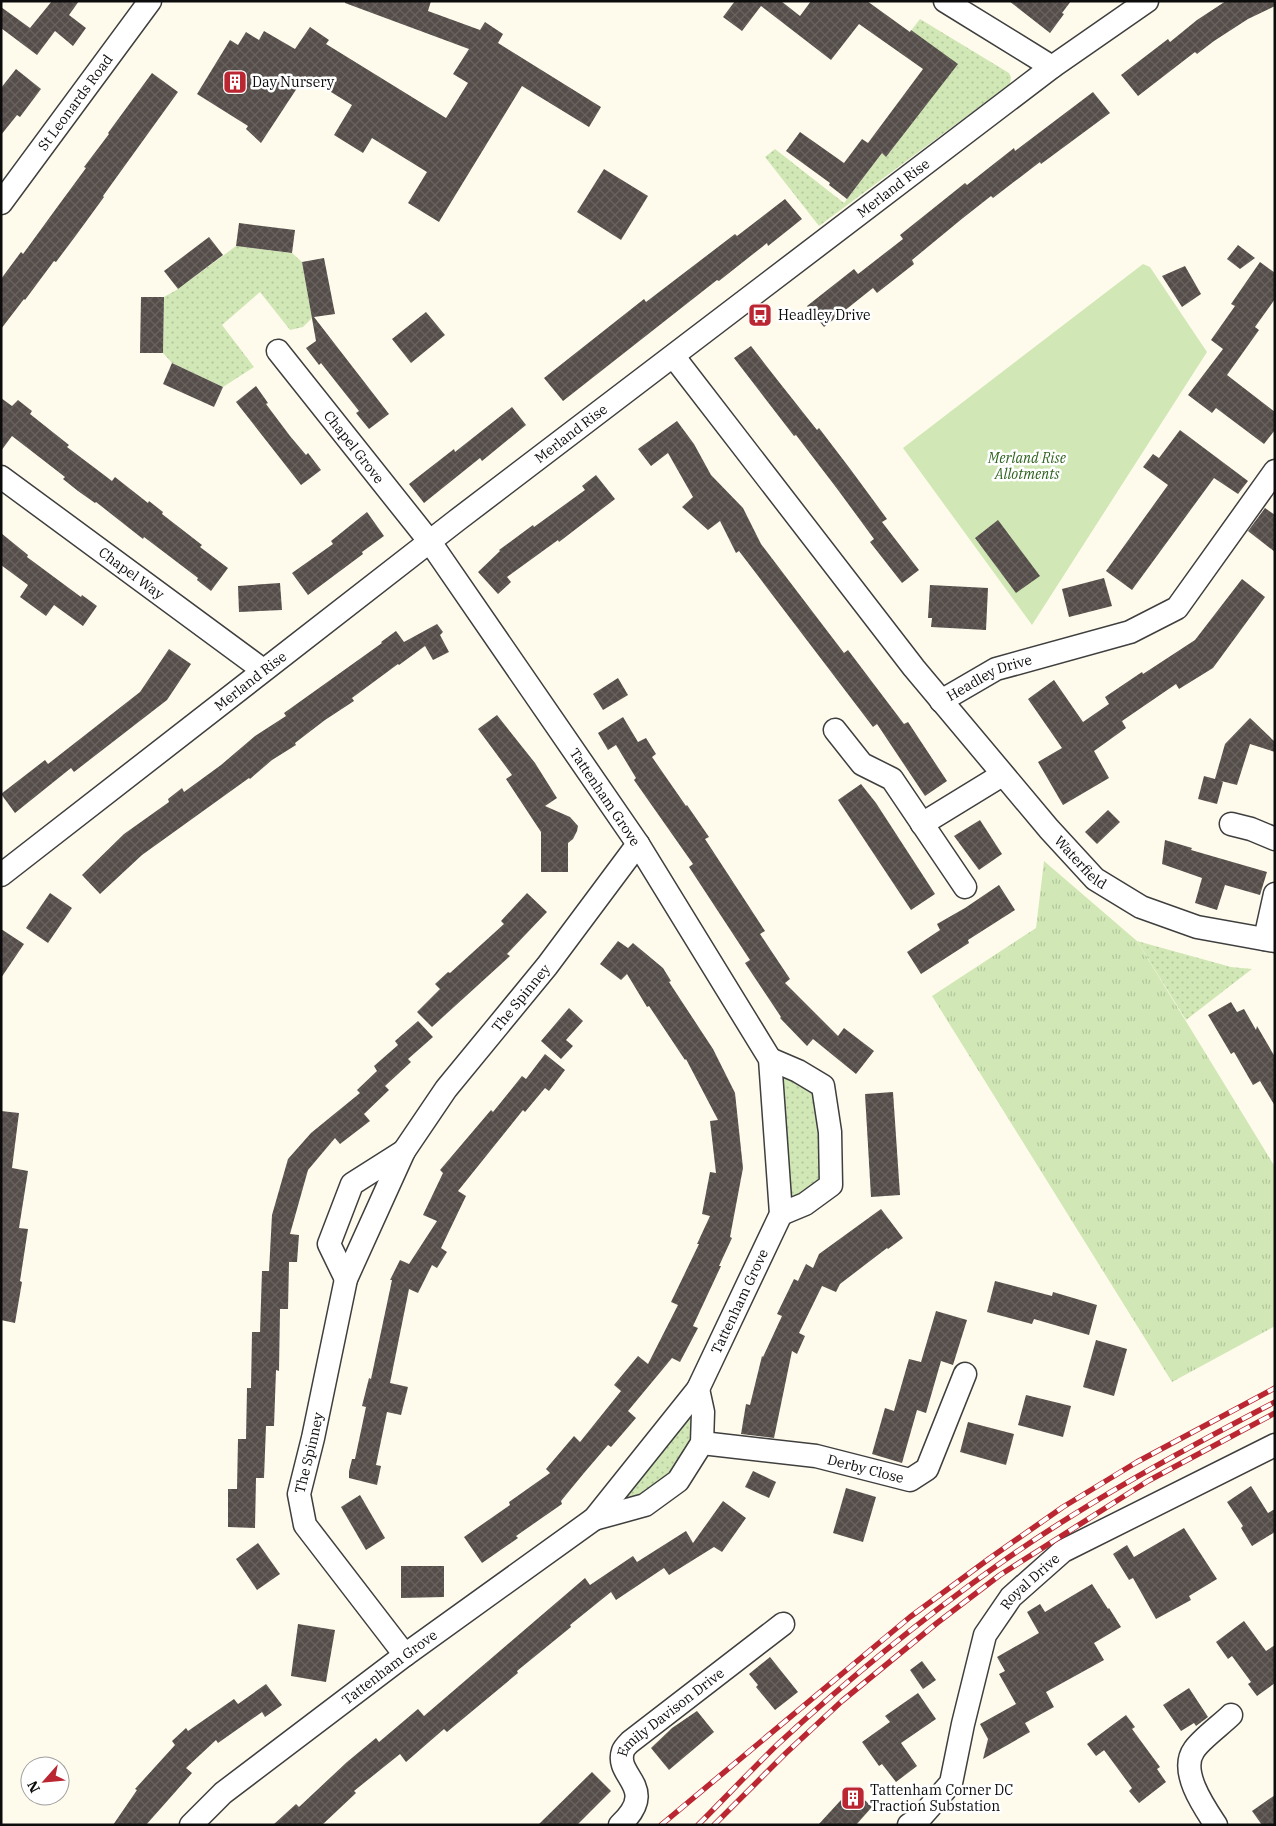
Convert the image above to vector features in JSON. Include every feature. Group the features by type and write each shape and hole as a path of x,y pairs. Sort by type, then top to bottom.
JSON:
{"street":[{"name":"St Leonards Road","path":"4,195 150,1"},
{"path":"945,1 1052,67"},
{"name":"Merland Rise","path":"1,874 263,670 1052,67 1147,1"},
{"name":"Chapel Grove","path":"278,352 430,542"},
{"name":"Headley Drive","path":"674,357 873,616 941,701 996,669 1130,632 1177,608 1274,472"},
{"name":"Chapel Way","path":"1,477 263,670"},
{"name":"Tattenham Grove","path":"191,1825 223,1793 405,1655 594,1519 698,1389 781,1214 770,1059 638,844 430,542"},
{"name":"Waterfield","path":"941,701 1049,829 1096,879 1141,908 1198,927 1270,940"},
{"path":"835,730 862,764 892,780 965,887"},
{"path":"922,824 1002,775"},
{"path":"1231,824 1252,829 1275,839"},
{"name":"The Spinney","path":"405,1655 305,1524 299,1494 313,1438 346,1279 404,1151 446,1089 547,966 638,844"},
{"path":"1270,940 1275,894"},
{"path":"770,1059 798,1071 823,1086 830,1132 830,1185 805,1204 781,1214"},
{"name":"The Spinney","path":"346,1279 329,1244 352,1184 404,1151"},
{"name":"Derby Close","path":"702,1443 816,1456 910,1480 927,1469 966,1374"},
{"path":"698,1389 703,1412 702,1443"},
{"name":"Tattenham Grove","path":"594,1519 644,1505 678,1481 702,1443"},
{"name":"Royal Drive","path":"909,1825 921,1817 951,1783 963,1724 986,1635 1011,1597 1063,1551 1275,1445"},
{"name":"Emily Davison Drive","path":"620,1825 629,1816 637,1800 634,1783 623,1766 623,1752 630,1742 783,1624"},
{"path":"1216,1825 1192,1782 1188,1762 1194,1750 1231,1715"}],"green space":[{"path":"920,19 1009,73 1011,77 1010,84 819,226 765,157 775,149 844,203 882,153 887,156 957,64 910,32"},
{"path":"236,246 292,253 302,262 312,318 303,327 290,330 260,292 222,325 254,367 223,387 172,363 163,353 164,297 178,289"},
{"name":"Merland Rise Allotments","path":"1143,264 1150,267 1207,352 1032,625 903,448"},
{"path":"1044,861 1137,941 1275,1167 1275,1326 1172,1382 932,996 1036,928"},
{"path":"1137,941 1231,967 1252,969 1186,1020"},
{"path":"770,1059 823,1086 831,1185 781,1214"},
{"path":"698,1389 703,1412 678,1481 594,1519"}],"building":[{"path":"52,1 79,1 69,15 86,28 73,46 55,31 37,55 1,28 1,7 30,28"},
{"path":"345,1 431,1 428,11 480,30 485,22 503,34 498,43 601,107 589,127 522,86 439,222 408,203 427,172 372,138 363,153 334,135 352,105 305,76 261,143 246,129 248,126 197,94 230,40 238,45 246,32 259,40 264,31 295,49 310,27 329,40 326,44 446,118 468,83 453,74 469,49 345,3"},
{"path":"735,1 781,1 800,16 811,1 867,1 958,64 886,157 882,153 847,199 829,185 830,183 786,151 800,132 844,163 862,139 868,143 923,69 859,24 831,60 761,6 742,31 723,17"},
{"path":"1009,1 1071,1 1050,33"},
{"path":"1226,1 1275,1 1275,6 1248,19 1197,54 1195,52 1138,96 1121,75 1168,39 1170,42 1197,20"},
{"path":"16,69 41,89 20,117 17,115 1,135 1,88"},
{"path":"152,73 178,92 77,234 1,329 1,279 21,252 23,254"},
{"path":"1093,92 1110,113 1041,164 1040,162 993,198 991,196 912,260 914,264 877,293 873,288 824,327 807,306 854,269 858,274 903,239 900,235 965,183 967,185 1014,148 1015,151"},
{"path":"604,169 648,196 621,240 577,212"},
{"path":"785,199 802,219 768,246 767,243 719,281 717,280 563,401 544,378 644,299 646,302 735,234 737,236"},
{"path":"239,223 295,230 292,253 236,246"},
{"path":"209,237 223,255 178,289 164,271"},
{"path":"1238,245 1255,258 1240,269 1227,259"},
{"path":"324,258 335,314 314,317 389,414 369,429 356,413 359,411 321,363 319,365 306,348 316,341 302,262"},
{"path":"1260,262 1275,273 1275,299 1255,327 1259,330 1227,375 1275,412 1275,430 1264,444 1216,408 1212,413 1188,395 1223,349 1211,340 1235,306 1231,304"},
{"path":"1185,266 1201,294 1182,307 1162,276"},
{"path":"141,297 164,297 163,353 140,353"},
{"path":"426,312 445,335 411,363 392,339"},
{"path":"751,346 817,430 819,428 887,519 882,522 919,570 902,583 870,542 874,539 838,490 734,358"},
{"path":"172,363 223,387 214,407 163,384"},
{"path":"256,386 268,403 266,404 290,436 306,455 308,453 321,470 301,485 236,402"},
{"path":"1,398 12,406 18,400 32,411 30,414 69,445 67,447 112,481 115,477 148,503 149,501 163,512 162,514 202,545 200,547 228,568 211,591 197,580 198,578 144,537 143,539 96,502 78,491 63,479 65,477 12,436 1,451"},
{"path":"512,407 526,425 482,461 480,458 424,503 409,484 454,449 455,452"},
{"path":"677,421 694,444 711,475 743,508 761,544 844,653 848,650 904,724 908,722 947,781 925,796 877,724 873,727 739,551 736,553 720,521 708,530 682,507 693,497 668,453 651,466 638,449"},
{"path":"1180,430 1248,481 1238,494 1214,478 1132,590 1106,571 1168,485 1143,467 1153,454 1159,458"},
{"path":"596,475 615,499 559,542 558,540 507,577 511,582 498,594 478,572 499,550 585,490 582,486"},
{"path":"1265,508 1275,515 1275,552 1248,531"},
{"path":"367,512 384,536 308,595 292,573 333,544 331,541"},
{"name":"Merland Rise Allotments","path":"998,520 1040,576 1016,593 975,538"},
{"path":"1,533 28,555 27,557 81,597 82,595 97,606 83,626 54,605 46,616 20,597 28,585 1,565"},
{"path":"1104,578 1112,606 1069,617 1062,589"},
{"path":"1242,579 1265,597 1213,668 1179,689 1176,684 1122,721 1126,728 1094,751 1109,778 1063,805 1038,762 1062,748 1028,699 1054,680 1083,722 1109,704 1105,697 1195,640"},
{"path":"280,583 282,610 239,612 238,586"},
{"path":"930,585 988,588 986,630 931,627 932,618 928,618"},
{"path":"437,624 443,632 440,635 449,652 433,660 425,646 398,664 352,698 354,701 295,743 296,745 272,760 250,779 142,855 100,894 82,875 124,834 169,802 168,799 182,788 184,792 221,765 255,736 286,716 284,713 396,631 404,642"},
{"path":"169,649 191,664 167,700 74,772 71,768 15,813 1,794 45,760 48,764 140,692"},
{"path":"618,678 628,695 603,710 593,694"},
{"path":"497,715 535,763 557,798 545,806 570,817 578,826 573,839 568,843 568,872 541,872 541,832 506,779 512,775 478,729"},
{"path":"623,717 638,742 646,738 656,754 652,757 709,837 705,839 765,931 760,934 790,979 785,983 838,1036 844,1028 874,1051 856,1074 813,1039 807,1046 780,1018 745,963 750,960 689,867 693,864 634,780 636,778 616,745 608,750 598,733"},
{"path":"1250,718 1275,742 1275,752 1250,744 1237,785 1221,781 1223,782 1217,804 1198,799 1204,776 1215,779 1225,744"},
{"path":"861,784 876,803 935,894 911,910 838,800"},
{"path":"1108,810 1120,822 1097,844 1085,832"},
{"path":"980,820 1002,854 979,870 954,836"},
{"path":"1165,840 1192,848 1191,850 1267,872 1260,895 1225,885 1217,910 1195,903 1202,878 1162,864"},
{"path":"999,885 1015,910 968,940 969,943 921,974 907,952 940,930 937,924"},
{"path":"50,893 72,908 48,943 26,928"},
{"path":"527,893 547,912 507,954 510,956 432,1027 417,1012 440,989 435,984 448,972 450,973 504,924 501,921"},
{"path":"1,929 24,944 1,978"},
{"path":"618,941 628,948 633,943 663,968 671,981 669,982 713,1049 735,1093 743,1168 730,1237 732,1238 693,1326 698,1328 680,1362 672,1358 628,1411 636,1418 611,1447 608,1445 561,1501 562,1504 516,1536 518,1538 482,1563 464,1537 510,1505 509,1502 550,1473 546,1469 574,1436 580,1442 621,1391 614,1385 638,1356 648,1364 678,1305 671,1302 699,1244 697,1244 710,1216 702,1214 710,1172 716,1173 710,1121 718,1120 686,1059 649,1006 647,1007 627,974 621,980 600,964"},
{"path":"1231,1002 1237,1012 1244,1009 1256,1030 1257,1026 1275,1057 1275,1106 1260,1081 1253,1085 1234,1052 1231,1054 1208,1015"},
{"path":"569,1008 583,1021 566,1040 573,1046 561,1059 541,1041"},
{"path":"418,1021 433,1037 408,1059 411,1062 385,1086 389,1090 364,1114 370,1121 340,1144 335,1138 308,1170 290,1234 299,1235 297,1262 289,1262 288,1309 280,1309 279,1371 276,1370 274,1426 266,1426 264,1478 256,1478 255,1528 228,1527 228,1489 237,1489 238,1439 246,1439 247,1388 251,1388 252,1332 260,1332 262,1271 269,1271 272,1215 288,1159 311,1133 360,1093 357,1090 377,1071 374,1066 398,1045 395,1041"},
{"path":"545,1054 565,1070 549,1091 545,1088 525,1112 523,1110 458,1191 466,1196 441,1248 447,1252 437,1268 432,1265 418,1293 409,1289 390,1383 408,1387 401,1415 387,1412 376,1465 381,1466 377,1485 349,1478 349,1471 352,1459 355,1459 366,1407 362,1406 369,1378 371,1379 392,1280 390,1280 400,1260 409,1264 437,1221 423,1215 443,1173 440,1170 491,1110 493,1112 522,1076 526,1079"},
{"path":"893,1092 900,1195 871,1197 865,1094"},
{"path":"1,1111 19,1113 12,1168 28,1171 19,1228 28,1229 15,1323 1,1320"},
{"path":"881,1209 903,1238 840,1284 836,1292 822,1286 799,1333 805,1336 797,1354 792,1351 774,1438 741,1434 746,1404 750,1405 762,1356 782,1316 777,1314 794,1279 798,1281 806,1264 813,1268 819,1254"},
{"path":"995,1281 1052,1296 1053,1292 1097,1305 1089,1335 1034,1319 1032,1324 987,1312"},
{"path":"936,1311 967,1320 953,1365 941,1361 926,1413 917,1410 902,1463 872,1454 885,1408 894,1411 909,1359 921,1362"},
{"path":"1096,1340 1127,1349 1114,1396 1083,1387"},
{"path":"1026,1395 1071,1406 1063,1437 1018,1425"},
{"path":"968,1422 1014,1434 1006,1465 960,1452"},
{"path":"753,1471 776,1482 769,1498 745,1487"},
{"path":"1251,1486 1268,1513 1275,1509 1275,1532 1252,1546 1241,1528 1243,1526 1227,1502"},
{"path":"846,1488 876,1497 863,1542 833,1533"},
{"path":"360,1495 385,1538 366,1550 341,1507"},
{"path":"723,1501 746,1518 722,1552 714,1547 669,1575 664,1568 616,1600 611,1592 570,1625 571,1627 447,1732 444,1729 406,1762 400,1754 354,1791 356,1793 322,1825 273,1825 296,1804 299,1807 376,1738 379,1742 418,1709 424,1716 585,1578 590,1585 633,1556 637,1562 686,1531 693,1543"},
{"path":"1184,1528 1217,1579 1189,1596 1191,1600 1156,1619 1133,1578 1129,1580 1113,1554 1127,1545 1134,1557"},
{"path":"258,1543 280,1574 257,1590 236,1559"},
{"path":"401,1566 444,1566 444,1597 401,1598"},
{"path":"1092,1584 1121,1627 1094,1643 1104,1660 1046,1692 1054,1707 1025,1723 1030,1732 983,1759 988,1739 980,1724 1016,1704 999,1674 1005,1671 997,1657 1039,1633 1027,1612 1040,1604 1045,1612"},
{"path":"1244,1621 1266,1651 1275,1645 1275,1683 1257,1696 1248,1684 1251,1682 1232,1656 1228,1659 1216,1642"},
{"path":"298,1624 335,1630 326,1682 291,1676"},
{"path":"770,1657 798,1692 775,1710 756,1687 758,1685 749,1674"},
{"path":"922,1661 936,1680 923,1689 910,1670"},
{"path":"266,1684 282,1705 265,1717 262,1712 218,1743 216,1740 186,1768 192,1773 146,1825 113,1825 137,1790 135,1789 175,1745 172,1741 186,1728 188,1731 234,1699 238,1704"},
{"path":"1189,1688 1208,1717 1196,1726 1194,1723 1181,1731 1163,1705"},
{"path":"918,1693 936,1719 901,1743 917,1766 896,1782 882,1764 879,1766 862,1742 890,1722 885,1716"},
{"path":"697,1711 714,1732 669,1770 651,1748 672,1728"},
{"path":"1126,1715 1135,1727 1132,1729 1160,1767 1157,1769 1166,1782 1139,1803 1129,1791 1132,1788 1104,1750 1096,1756 1087,1744"},
{"path":"592,1772 611,1791 577,1825 538,1825"},
{"name":"Tattenham Corner DC Traction Substation","path":"852,1788 872,1807 856,1825 818,1825"},
{"path":"1275,1795 1275,1825 1262,1825 1252,1811"}],"railway":[{"path":"661,1825 910,1617 990,1558 1063,1507 1137,1462 1275,1388"},
{"path":"698,1825 778,1744 830,1697 911,1630 995,1567 1097,1500 1275,1402"},
{"path":"714,1825 786,1753 842,1701 937,1623 1000,1575 1148,1481 1275,1413"}],"place":[{"name":"Day Nursery","path":"235,82"},
{"name":"Headley Drive","path":"760,315"},
{"name":"Tattenham Corner DC Traction Substation","path":"853,1798"}]}
